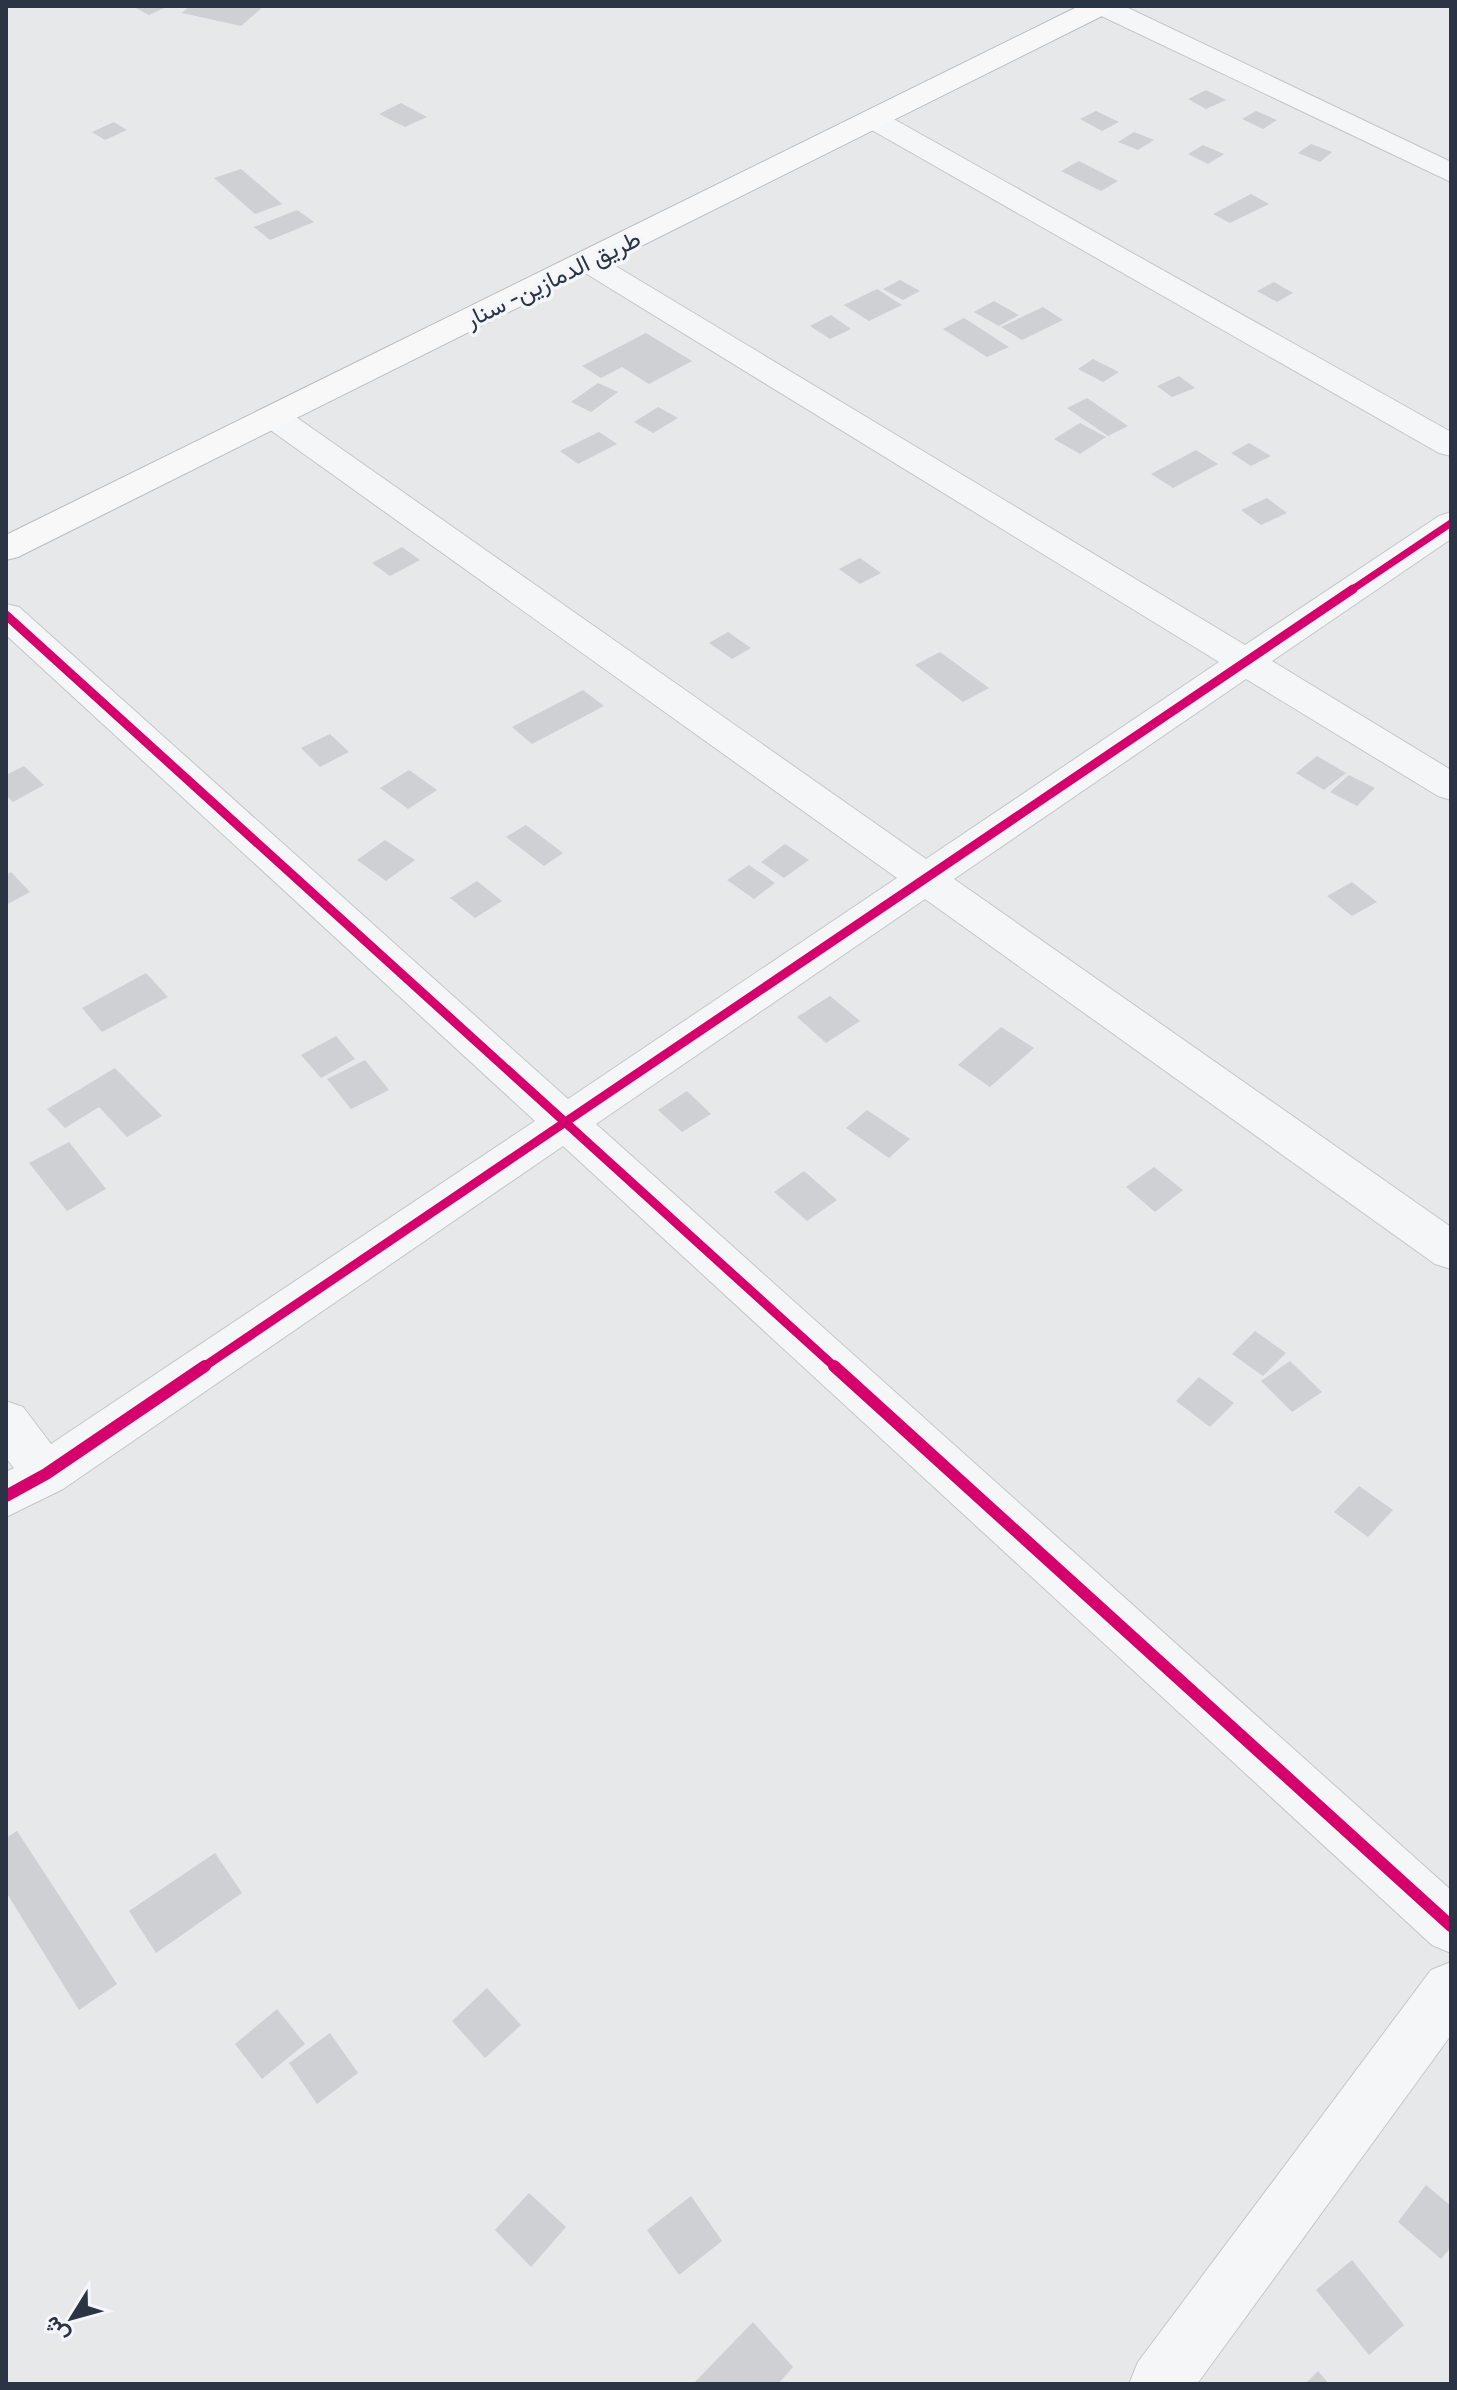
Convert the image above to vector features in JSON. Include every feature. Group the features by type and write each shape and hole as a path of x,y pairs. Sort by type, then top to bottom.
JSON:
{"highway":[{"name":"طريق الدمازين- سنار","path":"6,549 1101,6"}],"street":[{"path":"1101,6 1451,173"},
{"path":"873,119 1451,446"},
{"path":"588,262 1451,787"},
{"path":"274,417 1451,1251"},
{"path":"6,1421 26,1485 567,1124 1451,523"},
{"path":"6,615 1451,1926"},
{"path":"1160,2384 1451,1989"}],"building":[{"path":"132,6 169,6 149,15"},
{"path":"190,6 264,6 241,26 182,13"},
{"path":"1206,90 1226,100 1206,109 1188,99"},
{"path":"401,103 427,117 405,127 379,114"},
{"path":"1096,111 1119,122 1102,131 1080,119"},
{"path":"1256,111 1277,120 1263,129 1242,119"},
{"path":"114,122 127,130 105,140 92,132"},
{"path":"1134,132 1154,140 1138,150 1118,142"},
{"path":"1311,144 1332,152 1320,162 1298,153"},
{"path":"1203,145 1224,154 1208,164 1188,154"},
{"path":"1079,161 1118,181 1101,191 1061,171"},
{"path":"241,169 282,204 255,214 214,178"},
{"path":"1251,194 1269,204 1230,223 1213,214"},
{"path":"297,210 314,222 270,240 254,227"},
{"path":"900,280 920,291 903,300 883,289"},
{"path":"1274,282 1293,293 1277,302 1257,291"},
{"path":"877,289 902,305 869,321 844,305"},
{"path":"994,301 1019,315 999,326 974,312"},
{"path":"1043,307 1063,320 1022,340 1001,327"},
{"path":"831,315 851,329 830,339 810,326"},
{"path":"964,318 1009,347 987,357 943,329"},
{"path":"646,333 692,361 649,384 622,367 601,378 582,366"},
{"path":"1093,359 1119,372 1103,382 1078,369"},
{"path":"1179,376 1195,388 1172,397 1157,386"},
{"path":"598,383 618,392 591,412 571,402"},
{"path":"1087,398 1128,426 1108,436 1067,408"},
{"path":"658,407 678,418 653,433 634,422"},
{"path":"1080,423 1106,437 1080,454 1054,439"},
{"path":"599,432 617,444 578,464 560,451"},
{"path":"1249,443 1271,456 1251,466 1231,453"},
{"path":"1196,450 1218,464 1173,488 1151,474"},
{"path":"1267,498 1287,513 1261,525 1241,510"},
{"path":"402,547 420,560 390,576 372,563"},
{"path":"860,558 881,573 860,584 839,569"},
{"path":"728,632 751,648 732,659 709,643"},
{"path":"940,652 989,688 963,702 915,665"},
{"path":"583,690 604,706 532,744 512,727"},
{"path":"330,734 349,752 320,767 301,748"},
{"path":"1317,756 1346,773 1324,790 1296,773"},
{"path":"24,766 44,785 13,802 6,795 6,775"},
{"path":"409,770 437,790 408,809 380,788"},
{"path":"1349,775 1375,788 1357,806 1330,792"},
{"path":"526,825 563,853 544,866 506,837"},
{"path":"385,840 415,860 386,881 357,860"},
{"path":"785,844 809,860 784,878 761,862"},
{"path":"749,865 775,883 754,899 727,880"},
{"path":"11,872 30,892 6,905 6,875"},
{"path":"477,881 502,901 475,918 450,898"},
{"path":"1352,882 1377,902 1352,916 1327,896"},
{"path":"146,973 168,997 102,1032 82,1008"},
{"path":"830,996 860,1021 826,1043 797,1017"},
{"path":"1001,1027 1034,1048 990,1087 958,1065"},
{"path":"336,1036 355,1059 321,1078 301,1055"},
{"path":"365,1060 389,1090 351,1109 327,1079"},
{"path":"115,1068 162,1116 127,1137 99,1107 65,1128 47,1109"},
{"path":"687,1091 711,1114 682,1132 658,1110"},
{"path":"867,1110 910,1139 889,1158 846,1128"},
{"path":"69,1142 106,1189 67,1211 29,1163"},
{"path":"1154,1167 1183,1190 1155,1212 1126,1187"},
{"path":"804,1171 837,1200 807,1221 774,1192"},
{"path":"1255,1331 1286,1353 1263,1376 1232,1354"},
{"path":"1290,1361 1322,1392 1292,1412 1261,1381"},
{"path":"1199,1377 1234,1403 1210,1427 1176,1401"},
{"path":"1359,1486 1393,1510 1368,1537 1334,1512"},
{"path":"17,1831 117,1984 79,2010 6,1892 6,1838"},
{"path":"215,1853 242,1893 156,1953 129,1911"},
{"path":"487,1988 521,2025 485,2058 452,2021"},
{"path":"277,2009 305,2044 262,2079 235,2044"},
{"path":"330,2033 358,2073 317,2104 289,2063"},
{"path":"1426,2185 1451,2206 1451,2247 1441,2259 1398,2222"},
{"path":"529,2193 566,2227 531,2267 495,2230"},
{"path":"691,2196 722,2241 679,2275 647,2230"},
{"path":"1352,2260 1404,2325 1369,2355 1316,2290"},
{"path":"753,2322 793,2367 778,2384 693,2384"},
{"path":"1318,2371 1329,2384 1305,2384"}],"cycle path":[{"path":"6,1496 46,1474 1451,523"},
{"path":"6,615 1451,1926"}]}
